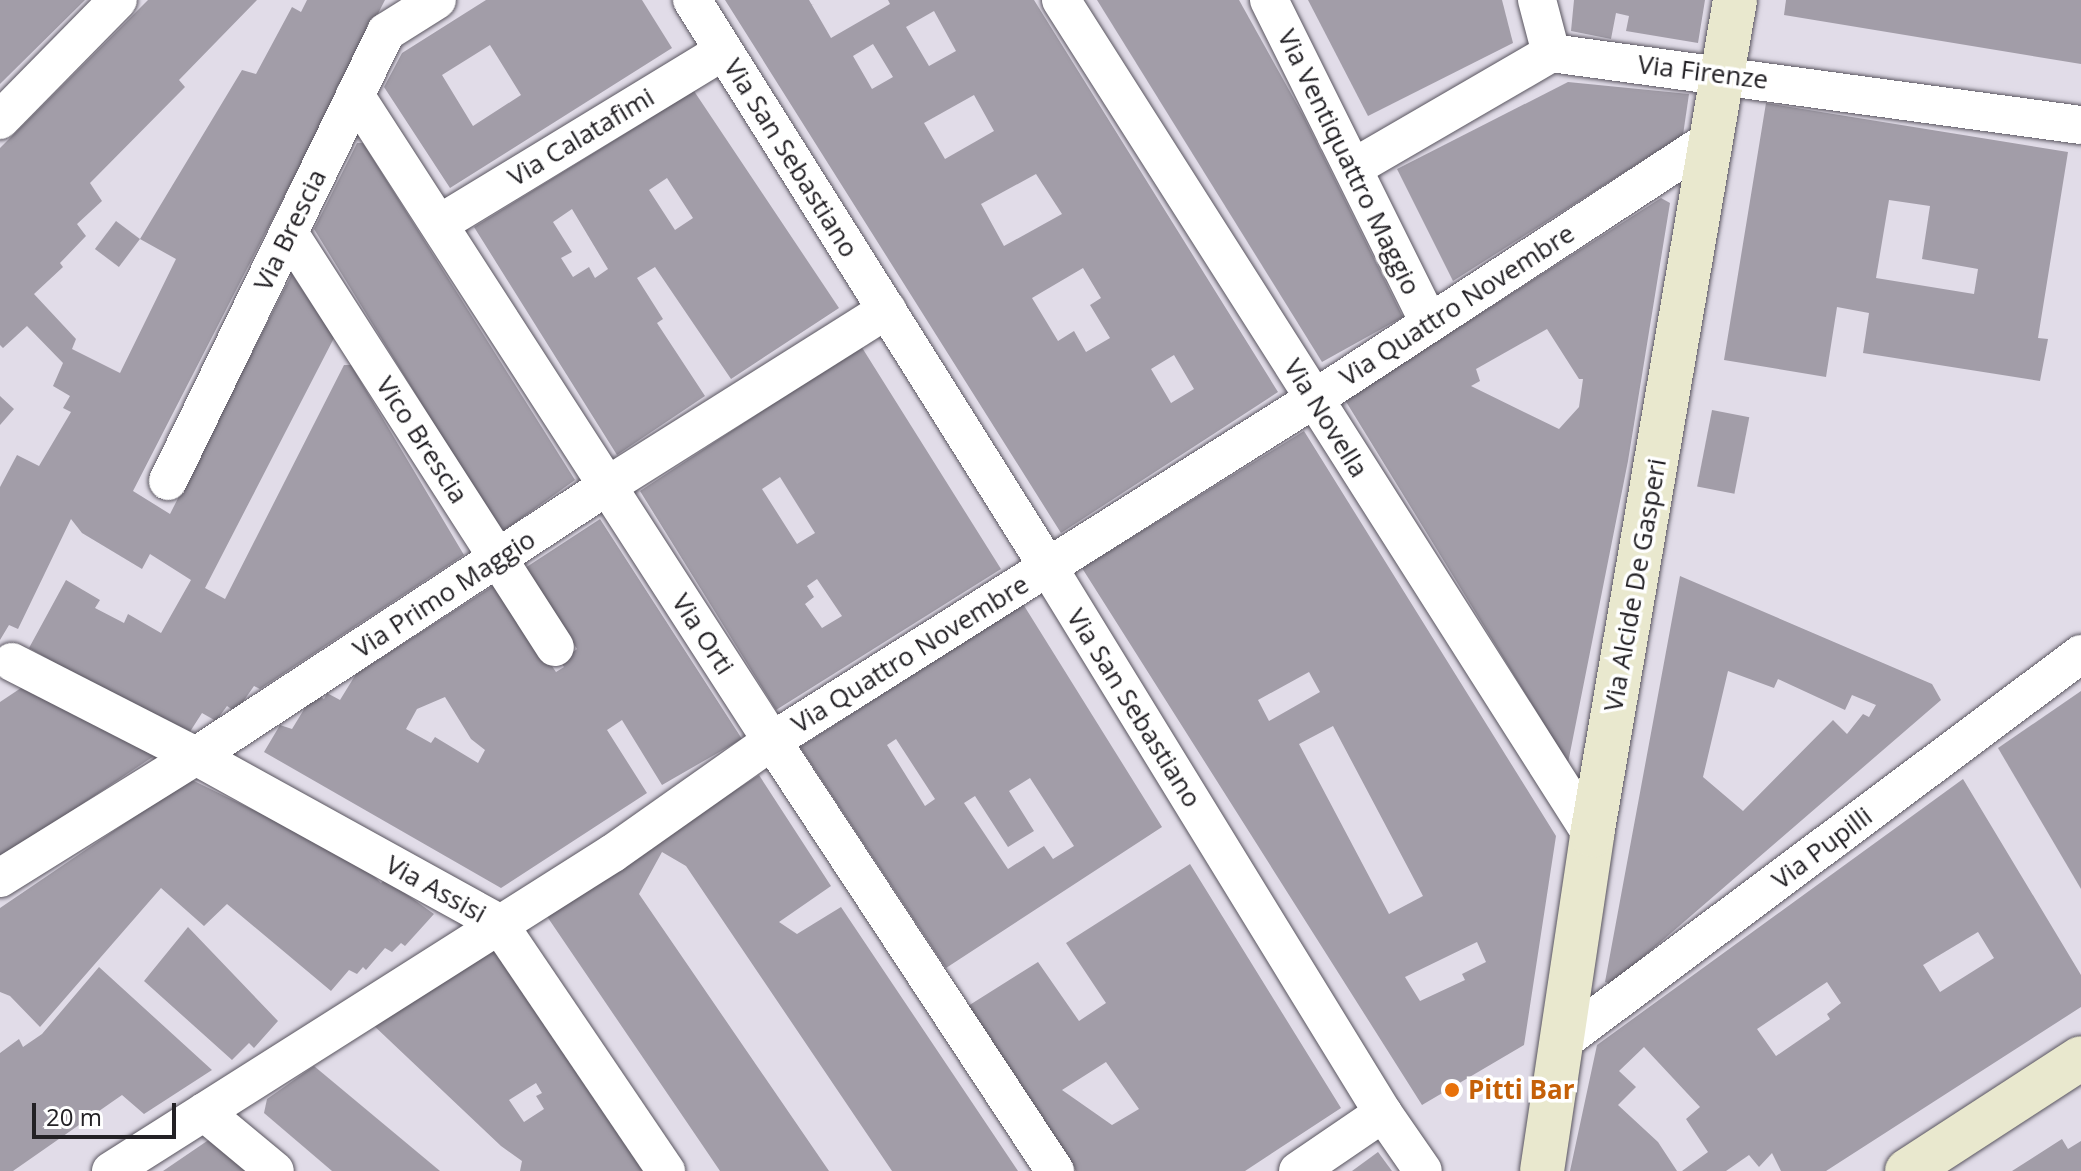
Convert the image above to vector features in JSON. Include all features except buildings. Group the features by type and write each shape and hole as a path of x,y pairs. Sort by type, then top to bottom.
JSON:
{"street":[{"path":"0,120 118,0"},
{"name":"Via Brescia","path":"168,481 386,32 437,0"},
{"name":"Via San Sebastiano","path":"692,0 1048,567 1383,1113 1423,1171"},
{"name":"Via Novella","path":"1061,0 1592,835"},
{"name":"Via Ventiquattro Maggio","path":"1269,0 1429,323"},
{"path":"1353,168 1551,53 1537,0"},
{"name":"Via Alcide De Gasperi","path":"1542,1171 1592,835 1735,0"},
{"name":"Via Calatafimi","path":"439,224 724,51"},
{"name":"Via Firenze","path":"1551,53 2081,125"},
{"name":"Via Orti","path":"355,95 772,741 1055,1171"},
{"name":"Via Quattro Novembre","path":"111,1171 498,923 613,853 772,741 1314,399 1711,139"},
{"name":"Vico Brescia","path":"289,233 555,647"},
{"name":"Via Primo Maggio","path":"0,878 196,756 607,486 887,310"},
{"name":"Via Pupilli","path":"1562,1042 2081,654"},
{"name":"Via Assisi","path":"12,662 196,756 498,923 666,1171"},
{"path":"1907,1171 2081,1058"},
{"path":"204,1112 275,1171"},
{"path":"1298,1171 1383,1113"}],"place":[{"name":"Pitti Bar","path":"1452,1090"}]}
